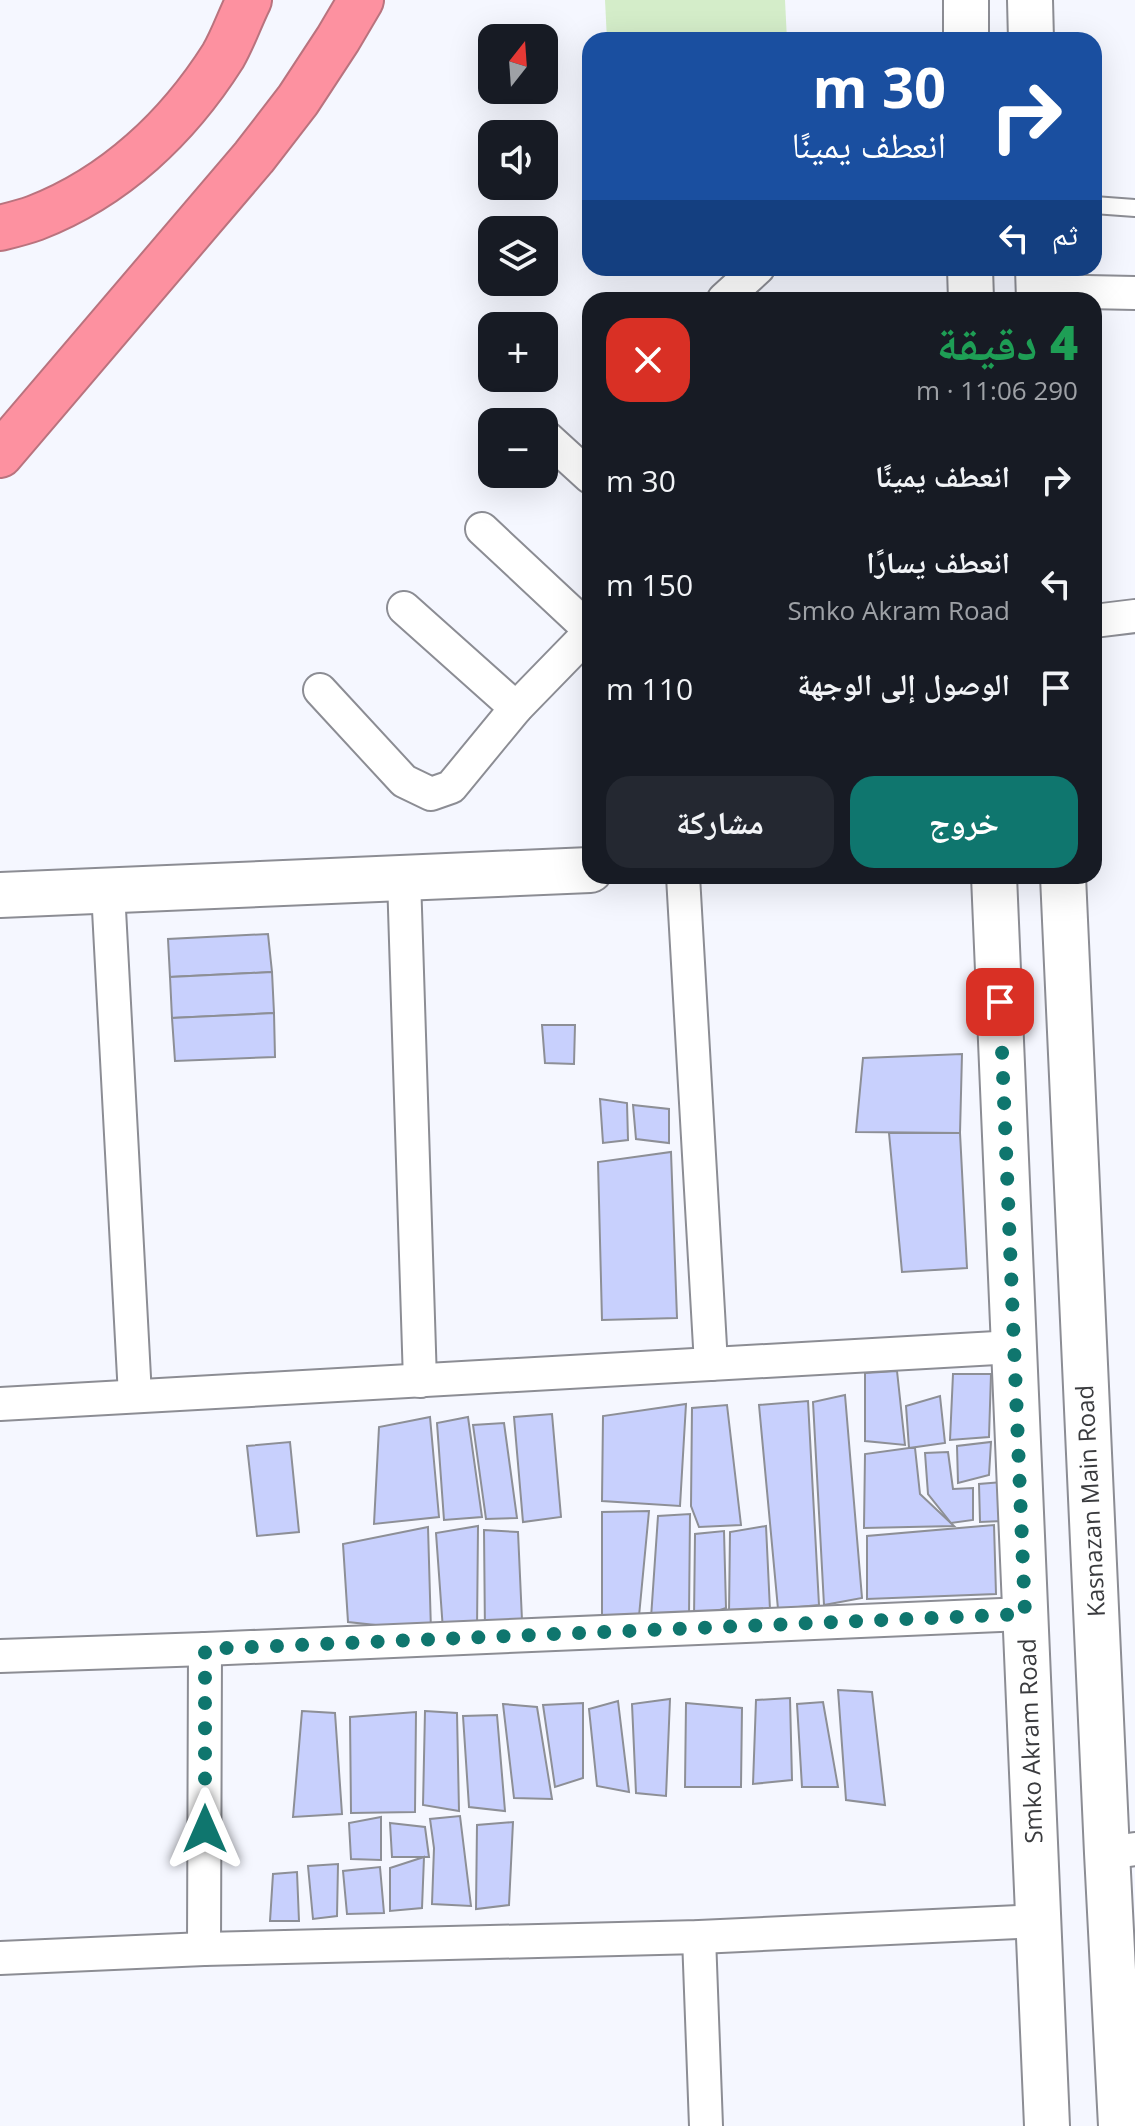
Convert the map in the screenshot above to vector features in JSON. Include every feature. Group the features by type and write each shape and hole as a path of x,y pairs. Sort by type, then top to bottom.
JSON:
{"highway":[{"path":"0,228 36,218 96,188 150,147 191,103 225,53 249,0"},
{"path":"0,455 254,157 298,100 361,0"}],"street":[{"path":"966,0 966,32"},
{"path":"1030,0 1031,32"},
{"path":"732,292 749,276"},
{"path":"1039,286 1135,293"},
{"path":"558,448 582,470"},
{"path":"482,529 582,623"},
{"path":"404,608 516,708"},
{"path":"1102,620 1135,616"},
{"path":"320,690 404,781 431,794 451,787 516,708 582,639"},
{"path":"0,895 582,870"},
{"path":"404,878 420,1381"},
{"path":"683,884 711,1364"},
{"name":"Smko Akram Road","path":"994,884 1047,2126"},
{"name":"Kasnazan Main Road","path":"1063,884 1121,1851 1121,2126"},
{"path":"108,891 135,1396"},
{"path":"0,1404 1014,1347"},
{"path":"0,1656 1025,1614"},
{"path":"204,1949 205,1649"},
{"path":"0,1958 204,1949 699,1937 1038,1921"},
{"path":"699,1937 706,2126"}],"lane":[{"path":"1102,206 1135,208"}],"green space":[{"path":"605,0 785,0 787,32 607,32"}],"building":[{"path":"268,934 272,972 170,977 168,939"},
{"path":"272,972 274,1013 172,1018 170,977"},
{"path":"274,1013 275,1057 175,1061 172,1018"},
{"path":"542,1025 575,1025 574,1064 545,1063"},
{"path":"962,1054 960,1133 856,1132 863,1058"},
{"path":"600,1099 627,1103 628,1140 603,1143"},
{"path":"633,1105 669,1109 669,1143 636,1139"},
{"path":"889,1133 960,1133 967,1268 902,1272"},
{"path":"671,1152 677,1318 602,1320 598,1162"},
{"path":"897,1371 905,1445 865,1441 865,1373"},
{"path":"953,1374 991,1374 989,1437 950,1440"},
{"path":"845,1395 862,1598 824,1605 813,1402"},
{"path":"940,1396 945,1443 909,1448 906,1406"},
{"path":"808,1401 819,1605 778,1609 759,1405"},
{"path":"686,1404 680,1506 602,1501 603,1416"},
{"path":"727,1405 741,1525 699,1527 691,1506 692,1408"},
{"path":"552,1414 561,1517 523,1522 514,1417"},
{"path":"430,1417 439,1517 374,1524 379,1427"},
{"path":"468,1417 482,1517 444,1520 437,1423"},
{"path":"504,1423 517,1518 486,1519 473,1425"},
{"path":"290,1442 299,1532 257,1536 247,1446"},
{"path":"991,1442 989,1475 958,1483 957,1446"},
{"path":"915,1448 920,1494 954,1526 864,1528 865,1454"},
{"path":"948,1452 953,1489 973,1488 973,1520 951,1523 928,1494 925,1453"},
{"path":"1002,1482 1002,1521 980,1522 979,1484"},
{"path":"649,1511 639,1616 602,1624 602,1512"},
{"path":"690,1514 689,1618 651,1618 658,1516"},
{"path":"994,1525 996,1594 867,1599 867,1536"},
{"path":"478,1526 477,1630 443,1630 436,1533"},
{"path":"766,1526 770,1610 729,1614 730,1532"},
{"path":"428,1527 431,1631 348,1622 343,1544"},
{"path":"484,1530 518,1532 522,1620 485,1634"},
{"path":"724,1531 726,1608 694,1619 695,1534"},
{"path":"838,1690 872,1692 885,1805 846,1800"},
{"path":"790,1698 792,1780 753,1784 756,1700"},
{"path":"670,1699 666,1796 636,1793 632,1704"},
{"path":"618,1701 629,1792 597,1786 589,1709"},
{"path":"823,1702 838,1787 802,1787 797,1704"},
{"path":"583,1703 583,1778 555,1787 543,1705"},
{"path":"686,1703 742,1708 741,1787 685,1787"},
{"path":"503,1704 537,1707 552,1799 514,1798"},
{"path":"302,1711 335,1713 342,1814 293,1817"},
{"path":"425,1711 457,1713 459,1811 423,1805"},
{"path":"416,1712 415,1812 351,1813 350,1717"},
{"path":"497,1715 505,1811 469,1807 463,1716"},
{"path":"460,1816 471,1906 432,1904 434,1848 430,1819"},
{"path":"381,1817 381,1860 351,1859 349,1823"},
{"path":"513,1822 509,1905 476,1909 477,1825"},
{"path":"390,1823 425,1827 429,1857 392,1857"},
{"path":"424,1857 422,1908 390,1911 390,1868"},
{"path":"338,1864 337,1916 313,1919 308,1866"},
{"path":"380,1867 384,1913 347,1914 343,1871"},
{"path":"297,1872 299,1921 270,1921 273,1874"}],"route":[{"path":"205,1829 205,1649 1025,1614 1000,1002"}]}
